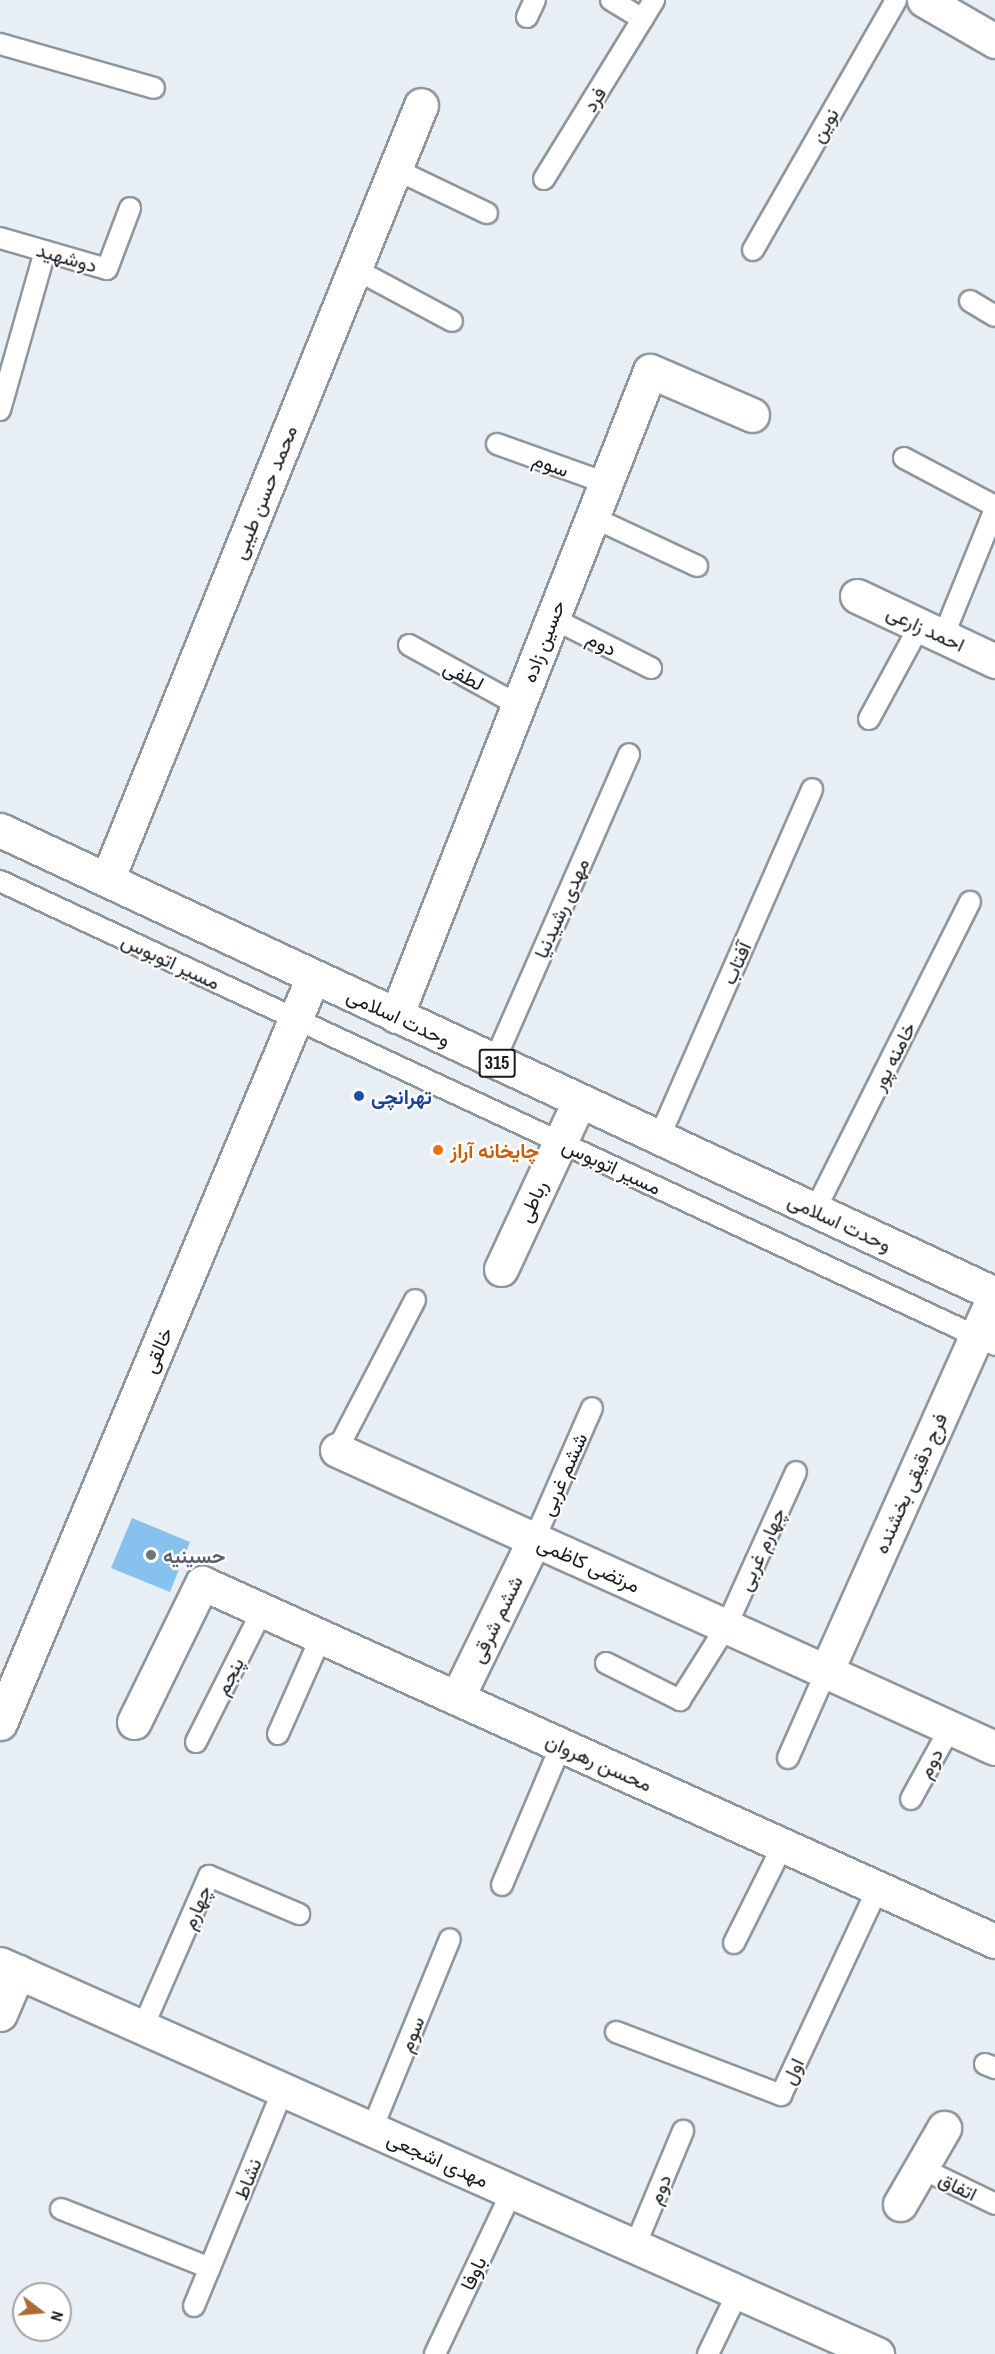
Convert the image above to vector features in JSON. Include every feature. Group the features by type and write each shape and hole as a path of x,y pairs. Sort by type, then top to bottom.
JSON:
{"street":[{"path":"924,0 995,41"},
{"name":"محمد حسن طیبی","path":"107,880 421,105"},
{"name":"حسین زاده","path":"396,1016 650,371 752,416"},
{"name":"احمد زارعی","path":"857,596 995,661"},
{"name":"وحدت اسلامی","path":"0,830 579,1102 995,1294"},
{"name":"خالقی","path":"0,1723 313,977"},
{"name":"رباطی","path":"501,1269 579,1102"},
{"name":"فرج دقیقی بخشنده","path":"826,1672 986,1341 995,1294"},
{"name":"مرتضی کاظمی","path":"337,1450 995,1748"},
{"name":"ششم شرقی","path":"457,1698 534,1540"},
{"name":"محسن رهروان","path":"134,1722 202,1582 995,1941"},
{"path":"0,2014 9,1968"},
{"name":"مهدی اشجعی","path":"9,1968 877,2354"},
{"path":"900,2204 944,2128"}],"lane":[{"path":"610,0 643,19"},
{"name":"فرد","path":"544,179 654,0"},
{"name":"نوین","path":"753,250 896,0"},
{"path":"0,44 154,88"},
{"path":"395,169 487,213"},
{"name":"دوشهید","path":"0,238 107,268 130,208"},
{"path":"0,410 45,251"},
{"path":"355,269 452,321"},
{"path":"970,301 995,316"},
{"name":"سوم","path":"497,444 606,483"},
{"path":"869,719 932,631 995,507 904,458"},
{"path":"592,517 697,566"},
{"name":"دوم","path":"552,618 651,668"},
{"name":"لطفی","path":"409,645 518,705"},
{"name":"مهدی رشیدنیا","path":"494,1062 629,754"},
{"name":"آفتاب","path":"659,1138 812,789"},
{"name":"مسیر اتوبوس","path":"0,881 986,1341"},
{"name":"خامنه پور","path":"815,1210 970,902"},
{"name":"مرتضی کاظمی","path":"337,1450 415,1300"},
{"name":"ششم غربی","path":"534,1540 592,1408"},
{"name":"چهارم غربی","path":"606,1663 680,1700 726,1626 796,1472"},
{"name":"پنجم","path":"196,1742 262,1610"},
{"path":"278,1734 321,1636"},
{"path":"788,1758 826,1672"},
{"name":"دوم","path":"911,1799 950,1728"},
{"path":"502,1885 561,1745"},
{"path":"734,1943 783,1845"},
{"name":"چهارم","path":"143,2028 209,1876 299,1914"},
{"name":"اول","path":"616,2032 781,2095 878,1888"},
{"name":"سوم","path":"372,2129 450,1939"},
{"name":"نشاط","path":"194,2306 283,2090"},
{"name":"دوم","path":"635,2246 683,2132"},
{"name":"اتفاق","path":"921,2168 995,2204"},
{"name":"باوفا","path":"435,2354 512,2191"},
{"path":"61,2208 210,2268"},
{"path":"708,2354 738,2292"}],"building":[{"name":"حسینیه","path":"132,1518 190,1542 170,1592 111,1568"}],"place":[{"name":"تهرانچی","path":"359,1096"},
{"name":"چایخانه آراز","path":"438,1150"},
{"name":"حسینیه","path":"151,1555"}]}
